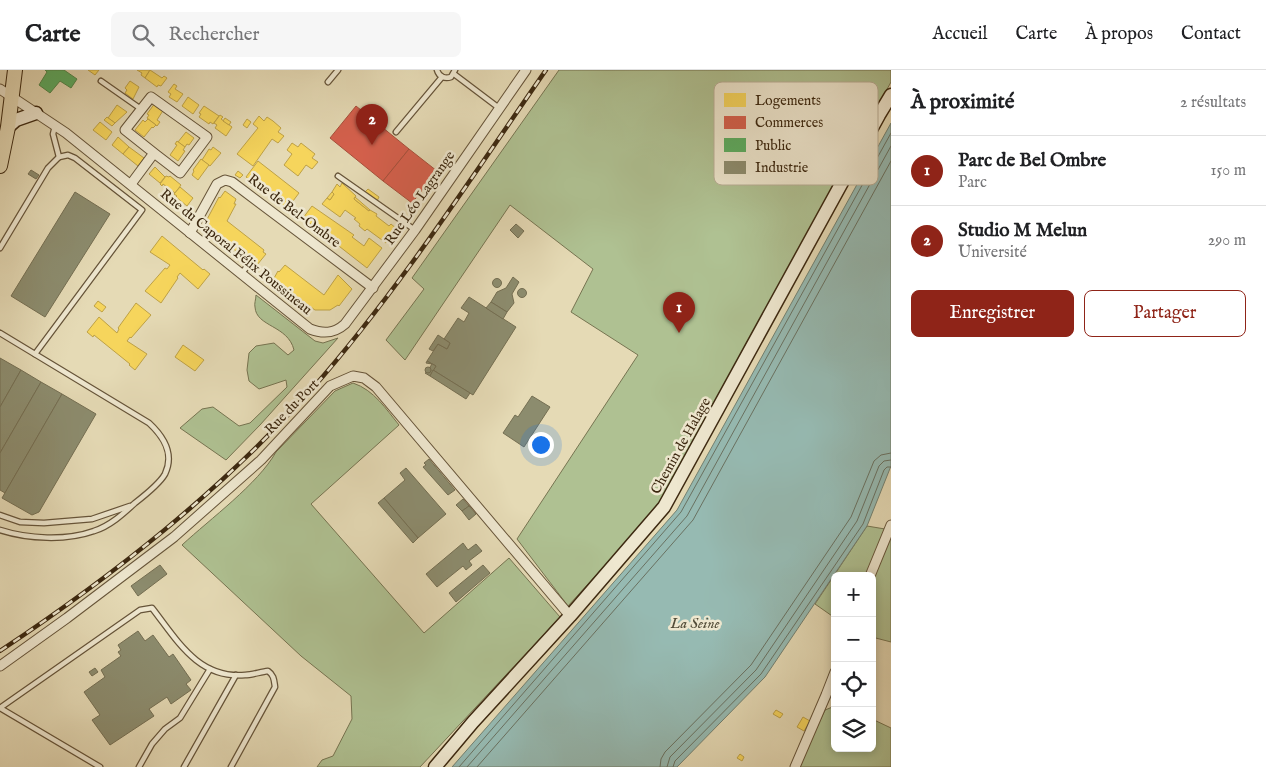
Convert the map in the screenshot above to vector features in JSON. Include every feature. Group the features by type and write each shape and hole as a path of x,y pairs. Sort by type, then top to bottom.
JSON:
{"main road":[{"path":"0,166 8,127 6,92 15,70"}],"street":[{"name":"Rue Léo Lagrange","path":"328,333 340,329 345,324 373,288 526,70"},
{"name":"Rue du Caporal Félix Poussineau","path":"6,92 55,126 131,184 310,328 328,333"},
{"name":"Chemin de Halage","path":"878,119 891,95"},
{"path":"151,97 208,137 180,173 154,153 125,130 151,97"},
{"path":"8,127 16,120 36,113"},
{"path":"131,184 154,153"},
{"name":"Rue de Bel-Ombre","path":"190,233 217,184 225,180 232,182 373,288"},
{"name":"Chemin de Halage","path":"435,767 473,722 570,616 664,507 841,185"},
{"name":"Rue du Port","path":"0,666 174,537 218,500 260,460 330,386 353,376 364,378 376,387 570,616"},
{"path":"872,572 891,525"},
{"path":"795,767 831,683"}],"lane":[{"path":"328,82 338,70"},
{"path":"437,70 442,77 448,78 455,72 499,108"},
{"path":"396,132 442,77"},
{"path":"101,80 142,109"},
{"path":"55,126 53,134 59,157"},
{"path":"0,248 48,168 59,157 68,155 75,158 142,210 35,354"},
{"path":"338,176 415,230"},
{"path":"241,274 250,262"},
{"path":"0,333 149,423 161,434 167,446 168,460 165,474 134,505 116,520 95,531 77,535 36,537 0,530"},
{"path":"0,515 20,522 44,523 92,519 134,505"},
{"path":"100,767 0,708 140,610 152,608 185,650 204,667 225,674 245,676 268,671 274,679 275,687 231,767"},
{"path":"139,767 152,744 165,729 180,718 210,669"},
{"path":"184,767 236,675"}],"green space":[{"path":"559,70 891,70 891,82 878,106 878,82 714,82 714,185 835,185 658,507 568,606 517,539 638,355 571,312 593,269 510,205 405,360 386,340 424,289 412,278"},
{"path":"256,295 315,341 323,343 338,338 226,460 180,428 202,409 213,407 239,426 250,423 287,387 286,380 259,389 249,381 247,370 249,353 256,346 274,343 288,355 294,350 286,336 266,323 257,314 255,306"},
{"path":"353,383 373,395 399,425 311,504 424,633 509,558 560,617 420,767 317,767 322,760 333,756 352,719 351,696 301,656 182,545 246,489 276,452 335,391"},
{"path":"867,526 891,530 891,642 876,638 876,572 836,572"},
{"path":"831,580 831,615 815,604"},
{"path":"831,708 831,752 876,752 876,721 891,728 891,767 798,767 825,710"}],"water":[{"name":"La Seine","path":"891,123 891,466 867,526 836,572 831,572 831,579 765,677 677,767 452,767 677,510 857,185 878,185 878,147"}],"building: Logements":[{"path":"88,70 99,70 95,75"},
{"path":"137,70 150,70 145,78"},
{"path":"150,70 162,78 164,76 167,78 161,86 158,85 157,87 145,78"},
{"path":"130,81 139,87 133,99 125,93 127,90 125,88"},
{"path":"174,84 177,86 175,89 183,94 177,102 169,97 171,94 168,92"},
{"path":"188,97 199,105 193,114 182,106"},
{"path":"155,103 164,109 157,120 160,122 157,126 147,118 149,115 147,114"},
{"path":"117,105 127,112 115,123 108,118"},
{"path":"204,106 219,116 213,124 210,122 209,124 199,117 201,114 199,113"},
{"path":"220,115 223,117 221,119 232,127 226,136 215,128 217,125 214,123"},
{"path":"259,116 264,121 267,117 273,121 281,128 278,132 284,136 278,143 272,139 253,166 237,154 258,128 253,124"},
{"path":"107,117 115,123 112,126 104,120"},
{"path":"225,118 231,122 229,125 223,121"},
{"path":"148,119 156,125 144,137 135,130 143,120 145,122"},
{"path":"247,119 251,122 247,128 243,125"},
{"path":"100,122 112,132 106,140 93,130"},
{"path":"186,132 194,138 185,147 178,142"},
{"path":"118,137 129,147 123,154 112,145"},
{"path":"177,141 185,147 183,150 185,151 178,161 170,155 177,145 175,144"},
{"path":"292,143 298,147 301,143 315,154 312,158 318,162 312,169 306,165 298,176 284,165 292,154 287,150"},
{"path":"129,147 144,158 138,166 123,154"},
{"path":"213,147 221,153 210,166 202,160 209,149 211,150"},
{"path":"201,159 209,165 198,180 192,175 193,170"},
{"path":"258,161 299,193 287,209 246,177"},
{"path":"155,167 165,177 160,183 149,174"},
{"path":"238,171 243,175 240,178 235,175"},
{"path":"166,176 170,176 181,185 175,193 163,184 162,186 160,184"},
{"path":"342,183 356,196 354,199 369,211 377,214 376,216 389,226 391,224 397,229 386,243 367,229 365,231 354,219 356,218 345,210 340,217 322,204 327,198 330,200 337,184 340,187"},
{"path":"180,187 193,198 187,206 174,194"},
{"path":"368,189 379,197 377,201 365,192"},
{"path":"225,191 236,199 234,204 236,204 227,221 264,250 263,252 266,254 257,265 249,258 247,260 241,255 243,253 238,249 236,251 204,225 219,197"},
{"path":"332,192 334,194 330,200 327,198"},
{"path":"355,197 370,210 354,199"},
{"path":"312,206 354,235 352,237 364,246 369,238 382,248 367,268 303,218"},
{"path":"162,236 210,274 198,289 180,273 161,303 145,291 165,268 167,269 170,265 150,252"},
{"path":"285,265 324,295 338,275 352,289 339,306 330,310 315,310 308,305 307,307 273,280 278,271"},
{"path":"98,301 106,307 102,312 94,306"},
{"path":"136,303 151,315 127,341 147,354 135,370 94,335 93,337 87,332 99,317 117,333 118,328"},
{"path":"183,345 204,360 195,371 175,357"},
{"path":"776,710 783,714 780,718 773,714"},
{"path":"803,717 810,721 804,731 797,727"},
{"path":"740,754 744,757 742,761 737,758"}],"building: Commerces":[{"path":"356,106 409,149 383,181 330,138"},
{"path":"409,149 437,171 412,203 383,181"}],"building: Public":[{"path":"45,70 64,70 77,79 71,88 60,81 50,93 39,85 47,72"}],"building: Industrie":[{"path":"31,170 39,175 36,179 28,174"},
{"path":"75,192 110,214 45,317 11,296"},
{"path":"516,224 524,231 518,238 510,230"},
{"path":"513,277 519,282 512,294 514,303 507,312 491,302 497,292 506,288"},
{"path":"497,278 502,283 497,288 492,283"},
{"path":"522,288 527,293 522,298 517,293"},
{"path":"469,297 516,327 473,395 433,370 436,366 427,361 438,344 447,349 450,343 444,339 458,318 464,322 469,313 461,308"},
{"path":"491,302 507,312 503,319 486,308"},
{"path":"438,335 450,343 447,349 438,344 433,351 429,349"},
{"path":"0,358 21,370 0,407"},
{"path":"427,361 436,366 430,376 425,373 431,371 430,367 432,364 426,363"},
{"path":"428,367 431,370 428,373 425,370"},
{"path":"21,370 41,382 0,453 0,407"},
{"path":"433,370 470,393 466,399 430,376"},
{"path":"41,382 62,394 5,493 0,490 0,453"},
{"path":"62,394 96,414 39,512 32,515 2,498"},
{"path":"532,396 550,407 524,447 503,433 515,415 518,417"},
{"path":"429,459 455,490 448,495 423,467 426,465 424,463"},
{"path":"406,468 446,514 418,538 384,498 405,480 400,473"},
{"path":"384,498 418,538 413,543 378,503"},
{"path":"463,499 469,506 462,511 456,505"},
{"path":"469,506 476,514 469,520 462,511"},
{"path":"463,543 468,550 476,544 482,551 469,561 472,565 466,570 463,566 437,587 426,574"},
{"path":"160,565 167,574 138,596 131,586"},
{"path":"483,565 490,573 456,602 449,593"},
{"path":"138,631 145,641 153,635 169,657 173,654 191,680 186,684 191,690 171,704 167,697 149,709 154,716 110,745 92,720 100,715 84,692 105,677 101,670 121,656 118,652 121,650 118,645"},
{"path":"95,668 98,672 92,676 89,672"}],"railway":[{"path":"0,651 125,562 203,497 277,427 312,389 375,313 434,233 546,70"}],"place":[{"name":"Studio M Melun","path":"372,145"},
{"name":"Parc de Bel Ombre","path":"679,333"}]}
